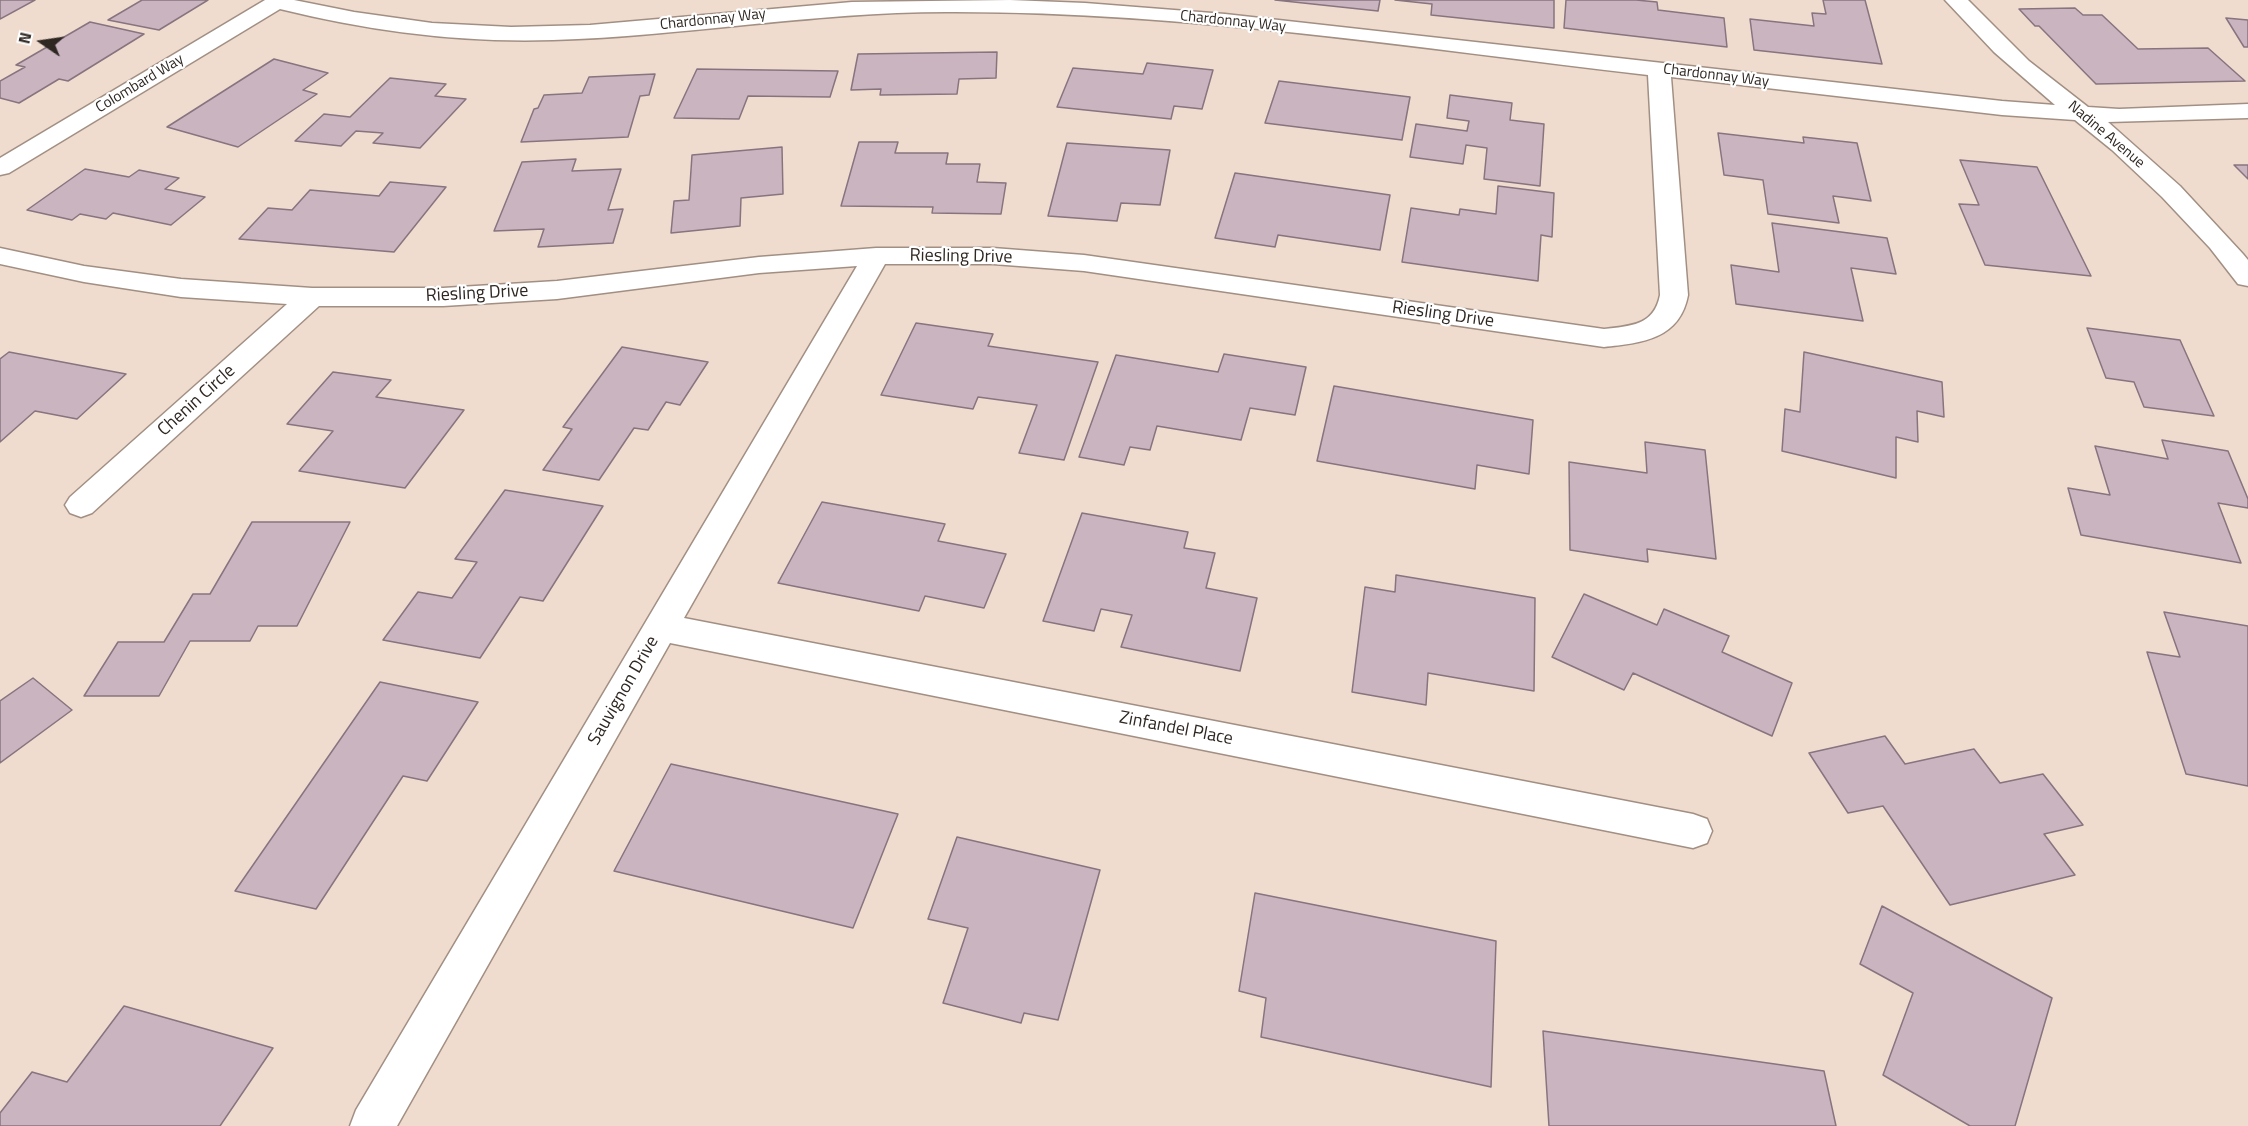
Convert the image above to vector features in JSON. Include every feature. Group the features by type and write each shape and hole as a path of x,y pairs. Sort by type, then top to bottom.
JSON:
{"street":[{"name":"Nadine Avenue","path":"1956,0 2031,74 2120,144 2175,195 2233,257 2248,278"},
{"name":"Chardonnay Way","path":"278,1 322,14 384,25 451,32 524,34 641,28 756,15 855,8 973,5 1050,7 1225,20 2002,108 2119,116 2248,111"},
{"name":"Colombard Way","path":"0,168 278,1"},
{"name":"Riesling Drive","path":"0,256 84,274 181,288 312,297 443,297 557,290 671,278 759,265 876,256 993,256 1084,263 1604,338 1633,335 1656,326 1670,312 1674,295 1659,69"},
{"name":"Sauvignon Drive","path":"372,1126 876,256"},
{"name":"Chenin Circle","path":"81,505 312,297"},
{"name":"Zinfandel Place","path":"660,627 1693,831"}],"building":[{"path":"0,0 35,0 0,19"},
{"path":"142,0 208,0 159,30 108,20"},
{"path":"1275,0 1380,0 1378,11"},
{"path":"1395,0 1554,0 1554,28 1431,15 1432,4"},
{"path":"1566,0 1657,2 1658,10 1724,18 1727,47 1564,28"},
{"path":"1823,0 1865,0 1882,64 1754,50 1750,19 1814,26 1812,13 1826,14"},
{"path":"2075,8 2083,15 2102,15 2138,49 2208,48 2245,81 2096,84 2019,9"},
{"path":"2226,18 2248,20 2248,47 2244,47"},
{"path":"90,22 144,34 68,81 59,79 19,103 0,98 0,81 25,67 16,65"},
{"path":"997,52 996,78 959,79 957,94 880,95 881,89 851,90 858,54"},
{"path":"274,59 328,73 303,90 317,94 238,147 167,127"},
{"path":"1147,63 1213,70 1202,109 1174,106 1171,119 1057,107 1073,68 1143,74"},
{"path":"697,69 838,71 830,97 748,96 739,119 674,118"},
{"path":"655,74 649,95 640,96 628,137 521,142 534,109 538,108 544,95 582,93 589,77"},
{"path":"390,78 446,84 435,96 466,99 420,148 373,143 383,133 356,131 341,146 295,141 324,114 350,117"},
{"path":"1279,81 1410,97 1402,140 1265,123"},
{"path":"1450,95 1512,103 1510,120 1544,124 1540,186 1484,179 1487,148 1466,145 1463,164 1410,157 1416,124 1467,131 1469,121 1447,118"},
{"path":"1718,133 1804,143 1803,137 1857,143 1871,201 1833,196 1839,223 1768,214 1763,180 1724,175"},
{"path":"859,142 898,142 895,153 948,153 946,164 980,164 977,182 1006,183 1001,214 932,213 933,207 841,206"},
{"path":"1067,143 1170,150 1160,205 1121,203 1117,221 1048,216"},
{"path":"782,147 783,194 741,198 740,226 671,233 674,201 689,200 692,155"},
{"path":"576,159 572,171 621,169 608,210 623,209 613,243 538,247 544,229 494,231 522,162"},
{"path":"1960,160 2037,167 2091,276 1985,265 1959,204 1979,205"},
{"path":"2234,165 2248,165 2248,179"},
{"path":"85,169 129,177 139,170 179,178 165,189 205,197 171,225 113,213 106,219 80,214 72,220 27,210"},
{"path":"1235,173 1390,195 1380,250 1278,235 1275,247 1215,238"},
{"path":"390,182 446,187 394,252 239,239 268,208 292,210 310,190 379,196"},
{"path":"1498,186 1554,193 1552,237 1541,235 1538,281 1402,262 1411,208 1459,215 1460,209 1496,214"},
{"path":"1772,223 1887,238 1896,274 1851,268 1863,321 1736,304 1731,265 1779,272"},
{"path":"916,323 993,334 988,346 1098,362 1064,460 1019,453 1037,405 978,397 973,409 881,395"},
{"path":"2087,328 2180,340 2214,416 2144,407 2134,382 2106,378"},
{"path":"622,347 708,362 680,405 666,402 648,430 634,428 599,480 543,470 572,429 563,427"},
{"path":"9,352 126,374 77,419 35,411 0,442 0,359"},
{"path":"1804,352 1942,382 1944,417 1917,411 1918,442 1896,437 1896,478 1782,451 1785,409 1800,412"},
{"path":"1224,354 1306,367 1295,415 1250,408 1241,440 1157,426 1150,450 1130,447 1124,465 1079,457 1116,355 1218,372"},
{"path":"333,372 391,380 376,397 464,410 405,488 299,471 333,431 287,424"},
{"path":"1334,386 1533,420 1529,474 1477,465 1475,489 1317,461"},
{"path":"2162,440 2228,451 2248,499 2248,508 2218,503 2241,563 2081,535 2068,488 2110,495 2095,446 2168,459"},
{"path":"1645,442 1705,450 1716,559 1647,549 1648,562 1570,550 1569,462 1647,473"},
{"path":"505,490 603,506 543,601 520,597 480,658 383,640 418,592 452,598 477,562 455,559"},
{"path":"822,502 945,524 938,541 1006,554 984,608 925,596 919,611 778,583"},
{"path":"1082,513 1188,532 1184,548 1215,553 1206,588 1257,598 1240,671 1121,647 1132,615 1101,609 1094,631 1043,621"},
{"path":"252,522 350,522 297,626 258,626 250,641 190,641 159,696 84,696 118,642 164,642 193,594 210,594"},
{"path":"1396,575 1535,598 1534,691 1428,673 1426,705 1352,692 1365,587 1395,592"},
{"path":"1584,594 1657,625 1664,609 1729,636 1722,652 1792,683 1772,736 1633,673 1624,690 1552,657"},
{"path":"2164,612 2248,626 2248,786 2186,774 2147,652 2180,657"},
{"path":"33,678 72,710 0,763 0,701"},
{"path":"380,682 478,702 427,781 403,776 316,909 235,891"},
{"path":"1885,736 1905,764 1974,749 2000,783 2043,774 2083,825 2044,834 2075,875 1950,905 1883,806 1848,813 1809,753"},
{"path":"671,764 898,814 853,928 614,871"},
{"path":"957,837 1100,870 1058,1020 1024,1013 1021,1023 943,1003 968,928 928,919"},
{"path":"1255,893 1496,941 1491,1087 1261,1037 1266,998 1239,991"},
{"path":"1882,906 2052,998 2015,1126 1970,1126 1883,1075 1913,993 1860,964"},
{"path":"124,1006 273,1048 220,1126 0,1126 0,1113 32,1072 67,1082"},
{"path":"1543,1031 1824,1071 1836,1126 1549,1126"}]}
